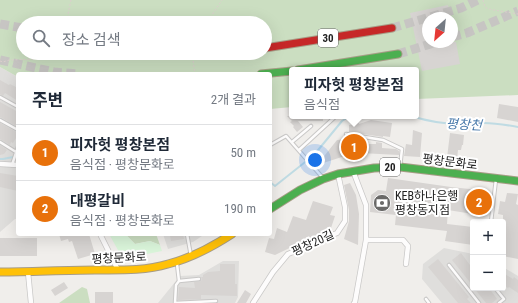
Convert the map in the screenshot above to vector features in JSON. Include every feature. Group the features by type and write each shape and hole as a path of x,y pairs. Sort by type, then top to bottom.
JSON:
{"main road":[{"name":"30","path":"272,47 392,28"},
{"name":"30","path":"317,67 398,54"},
{"path":"272,73 289,71"},
{"name":"평창문화로","path":"272,208 300,190 324,179 338,174 374,168 400,167 518,181"},
{"name":"평창문화로","path":"0,272 118,270 156,267 191,257 205,251 229,236"}],"street":[{"path":"0,164 16,166"},
{"path":"353,171 366,205 366,240 354,303"},
{"name":"평창20길","path":"253,303 273,272 288,254 336,233 345,221 345,207 338,174"},
{"path":"101,236 118,270"},
{"path":"366,240 403,240 408,246 406,264"},
{"path":"28,272 31,303"}],"lane":[{"path":"0,97 16,106"},
{"path":"299,150 333,119"},
{"path":"0,120 16,129"},
{"path":"292,142 312,126"},
{"path":"346,134 383,140 402,149 400,167"},
{"path":"272,144 286,136 324,179"},
{"path":"0,142 16,152 12,165"},
{"path":"490,219 496,178"},
{"path":"187,236 191,257"},
{"path":"177,261 179,281 176,285 175,303 216,301"},
{"path":"449,265 479,303"},
{"path":"179,281 199,279"},
{"path":"497,291 504,299 499,303"},
{"path":"426,299 429,303"}],"path":[{"path":"69,16 70,0"},
{"path":"211,16 222,0"},
{"path":"483,0 485,7 488,9 518,14"},
{"path":"0,61 3,62 16,60"},
{"path":"193,60 195,72"}],"shaded area":[{"path":"0,67 16,76 16,151 14,165 16,165 16,219 0,232"},
{"path":"164,236 202,236 193,242 168,249"},
{"path":"444,248 470,253 470,291 506,291 506,269 518,276 518,303 442,303 422,279 423,264"},
{"path":"223,261 239,261 238,297 235,303 158,303 180,276 199,275"}],"green space":[{"path":"0,0 518,0 518,95 419,99 419,67 289,67 289,107 272,109 272,72 16,72 16,76 0,67"},
{"path":"110,236 127,236 135,244 150,241 160,245 162,251 123,259"},
{"path":"127,236 157,236 160,245 150,241 135,244"},
{"path":"82,287 87,289 90,303 59,303"}],"building":[{"path":"448,5 450,12 422,12 422,48 457,48 460,64 422,71 410,13"},
{"path":"0,80 16,87 16,100 5,93 3,96 0,94"},
{"path":"0,102 16,111 16,126 0,117"},
{"path":"499,104 518,107 518,122 497,118"},
{"path":"290,119 323,119 323,121 298,121 303,127 297,132 290,122 292,121"},
{"path":"371,120 392,123 390,137 349,132 349,125 359,124"},
{"path":"0,123 16,132 16,138 13,143 11,142 10,145 0,139"},
{"path":"413,130 422,133 420,157 404,156 406,144 412,145"},
{"path":"450,133 464,135 463,145 461,150 458,150 457,159 447,158"},
{"path":"349,137 360,139 360,144 376,144 376,142 382,143 382,148 396,149 399,151 399,155 360,153 345,154 345,156 317,165 337,140 348,139"},
{"path":"0,145 7,150 4,154 0,155"},
{"path":"0,173 16,176 16,191 0,187"},
{"path":"388,178 488,191 485,216 448,210 447,224 470,227 470,245 445,241 447,231 395,225 396,215 370,212 371,195 378,190 386,191"},
{"path":"350,183 356,195 359,214 358,245 344,239 349,221 349,210 344,185"},
{"path":"507,193 518,194 516,204 518,205 518,259 506,257 506,219 503,219 503,215 498,214 500,201 505,202"},
{"path":"313,201 333,207 330,215 335,216 331,228 275,255 265,252 269,238 274,239 277,228 287,232 293,216 306,220"},
{"path":"60,236 90,236 95,254 78,259 72,241 69,242 68,239 61,241"},
{"path":"170,236 183,236 184,239 171,241"},
{"path":"0,238 37,238 37,256 0,256"},
{"path":"461,253 470,265 470,282 452,260"},
{"path":"438,259 469,297 467,299 471,303 458,303 428,267"},
{"path":"220,264 235,264 235,284 237,284 237,296 201,295 201,299 178,300 179,287 195,288 194,282 201,281 201,277 203,277 203,275 208,272 220,271"},
{"path":"506,275 518,280 518,293 509,287 506,287"},
{"path":"64,282 68,288 55,296 51,290"},
{"path":"245,290 251,294 246,303 237,303"},
{"path":"476,291 491,291 497,299 492,303 486,303"},
{"path":"95,292 113,292 113,303 95,303"}],"waterway":[{"name":"평창천","path":"419,118 447,123 488,123 518,127"},
{"name":"평창천","path":"272,184 275,186 314,155 345,119"},
{"name":"평창천","path":"0,159 16,156"}],"tunnel":[{"path":"392,28 461,8 478,0"},
{"path":"458,35 518,11"},
{"path":"0,24 16,27"},
{"path":"398,54 422,47"},
{"path":"0,60 54,72"}],"traffic: fast":[{"path":"317,67 398,54"},
{"path":"272,73 289,71"},
{"path":"272,208 300,190 323,179 338,174 374,168 400,167 518,181"}],"traffic: slow":[{"path":"0,272 123,270 150,268 177,262 209,248 229,236"}],"traffic: jam":[{"path":"272,47 392,28"}],"place":[{"name":"피자헛 평창본점","path":"354,147"},
{"name":"대평갈비","path":"479,202"},
{"name":"KEB하나은행 평창동지점","path":"382,203"}]}
